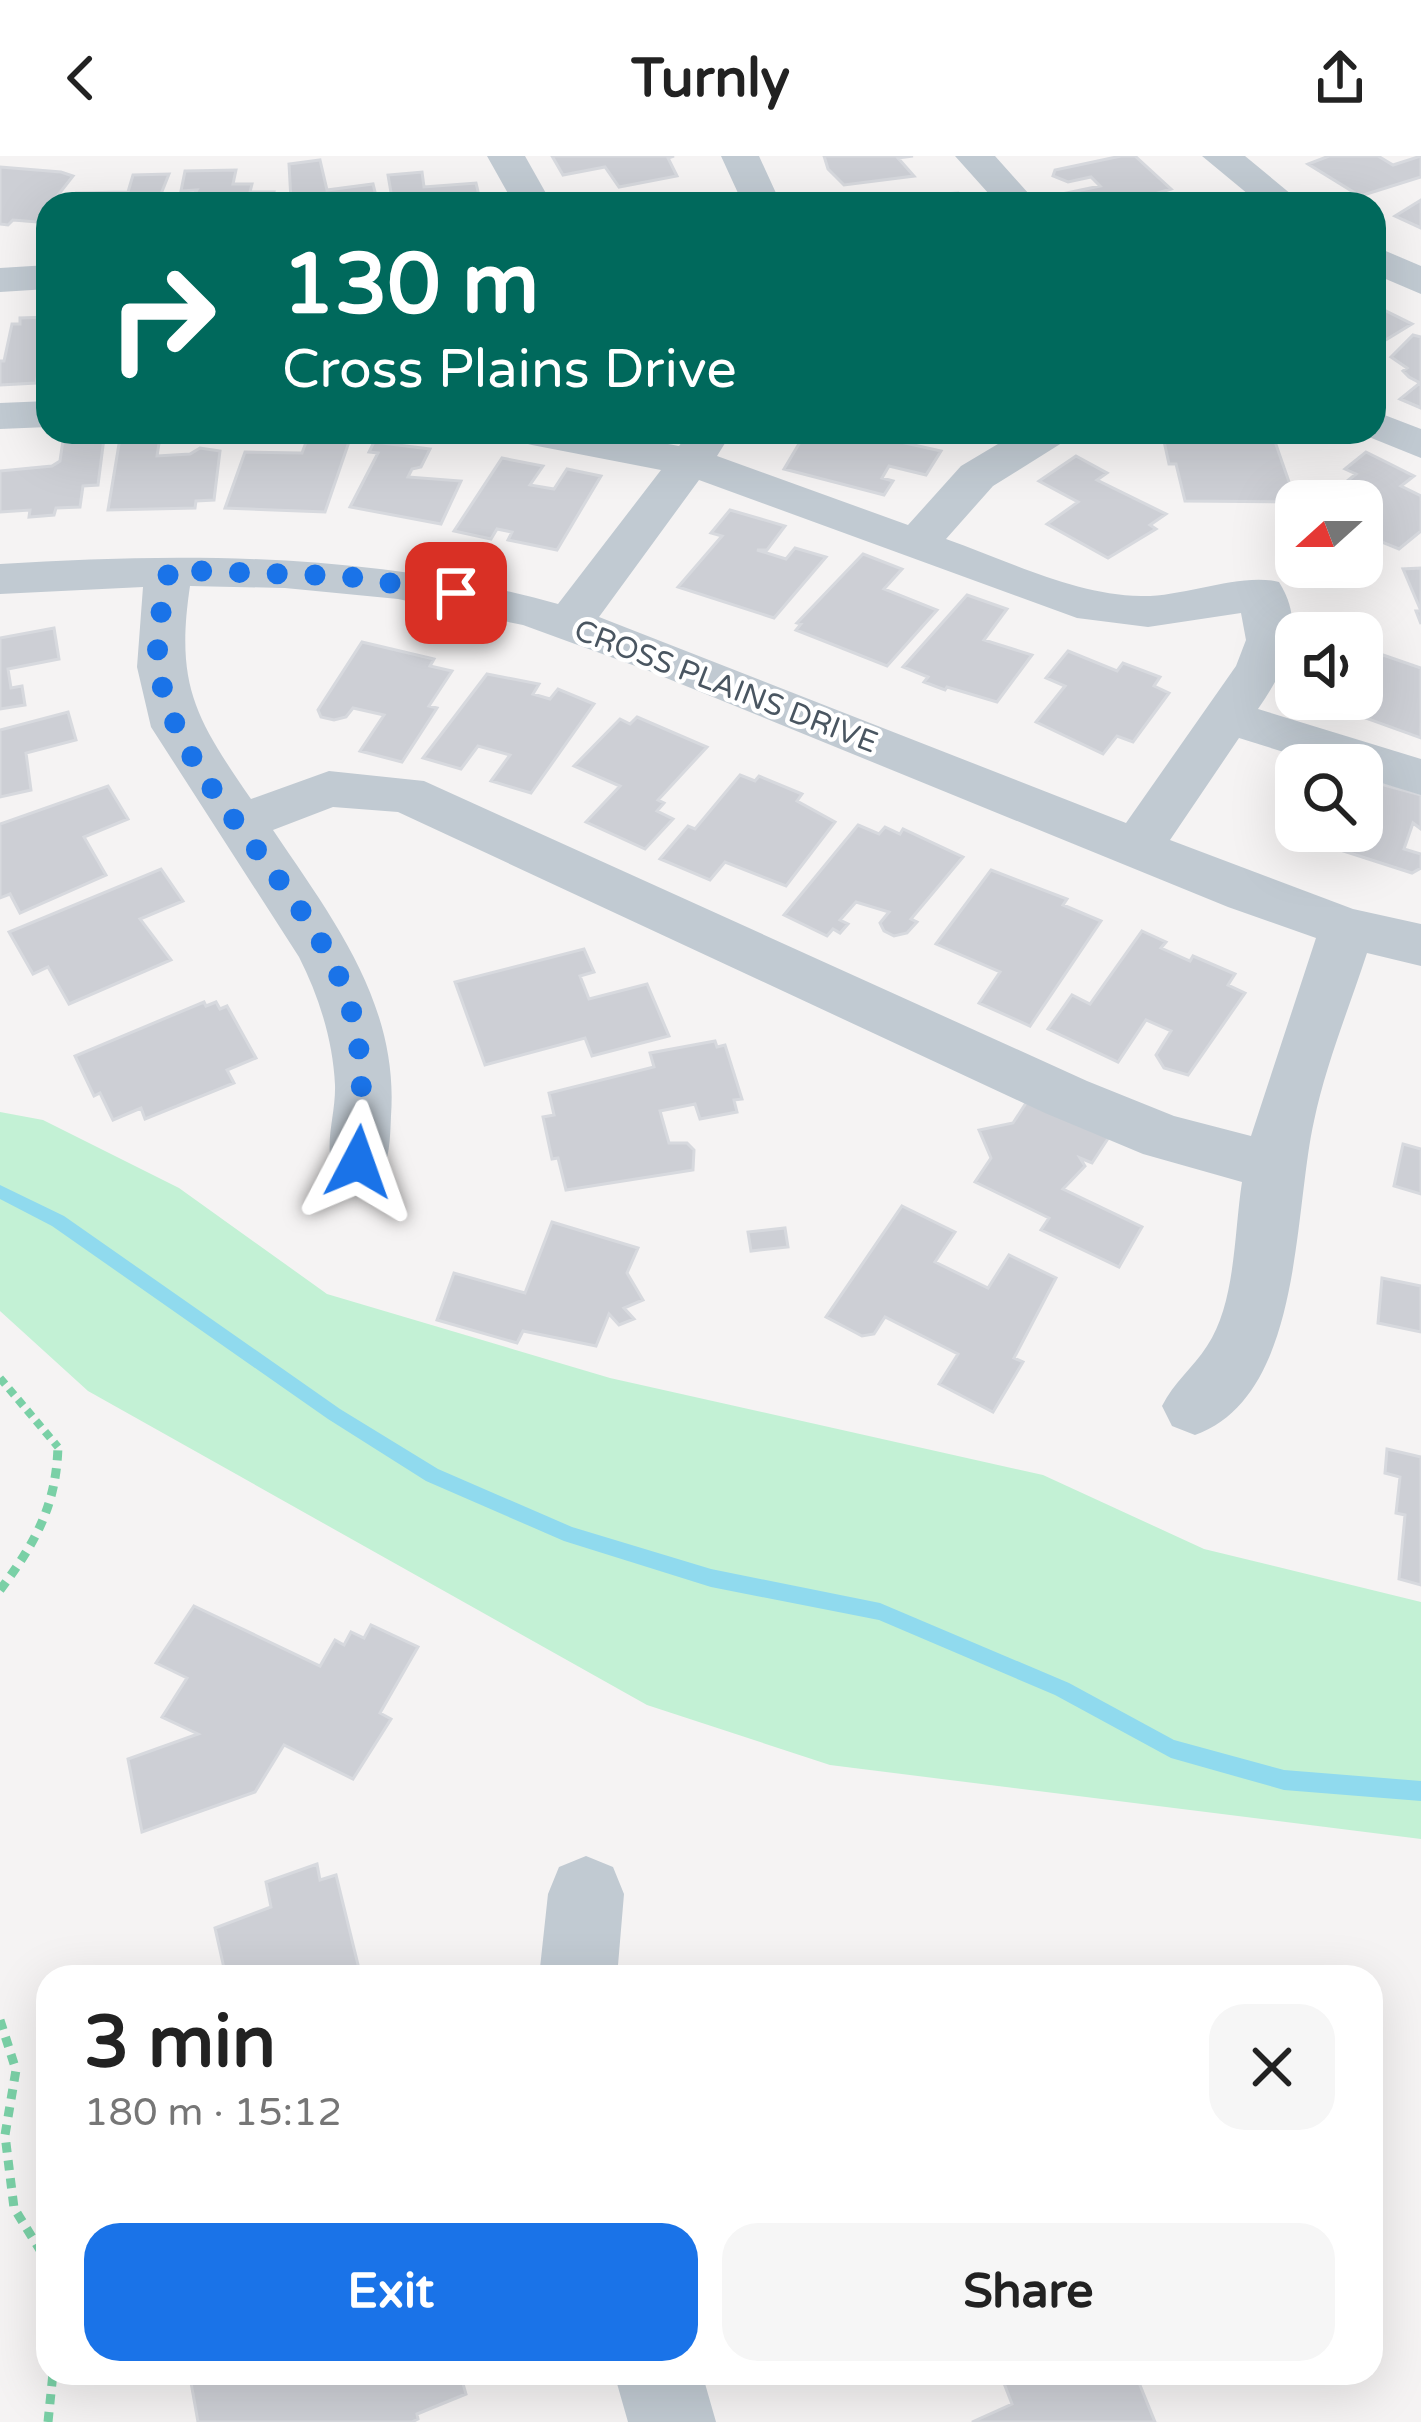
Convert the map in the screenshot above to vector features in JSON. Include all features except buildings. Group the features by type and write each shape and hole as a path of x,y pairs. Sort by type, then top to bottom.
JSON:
{"street":[{"path":"506,156 526,192"},
{"path":"740,156 756,192"},
{"path":"974,156 1008,192"},
{"path":"1221,156 1268,192"},
{"path":"1386,265 1421,282"},
{"path":"0,280 36,278"},
{"path":"0,416 36,414"},
{"path":"1386,429 1421,445"},
{"path":"669,444 703,447 916,544 1120,614 1162,614 1262,593 1270,640 1261,669 1137,847"},
{"path":"916,544 977,476 1029,444"},
{"path":"568,624 703,447"},
{"path":"169,570 157,644 163,688 176,727 323,948 347,996 364,1085 358,1162"},
{"name":"CROSS PLAINS DRIVE","path":"0,579 169,570 344,576 456,593 568,624 1347,928 1421,945"},
{"path":"1229,717 1421,776"},
{"path":"239,823 329,788 406,794 1066,1097 1164,1137 1274,1166"},
{"path":"1195,1406 1234,1362 1255,1308 1274,1166 1305,1052 1347,928"},
{"path":"579,1965 586,1894"},
{"path":"661,2385 672,2422"}],"path":[{"path":"0,1378 58,1443 60,1488 43,1531 0,1590"},
{"path":"0,2020 16,2070 5,2135 14,2208 36,2244"},
{"path":"48,2422 52,2385"}],"green space":[{"path":"0,1112 43,1120 179,1188 327,1294 610,1378 1043,1475 1204,1549 1421,1602 1421,1839 830,1765 647,1705 88,1391 0,1311"}],"waterway":[{"path":"0,1192 58,1221 334,1414 432,1475 570,1535 711,1578 880,1612 1062,1689 1171,1749 1284,1780 1421,1791"}],"route":[{"path":"358,1162 364,1085 347,996 323,948 176,727 167,702 157,644 169,570 344,576 456,593"}]}
